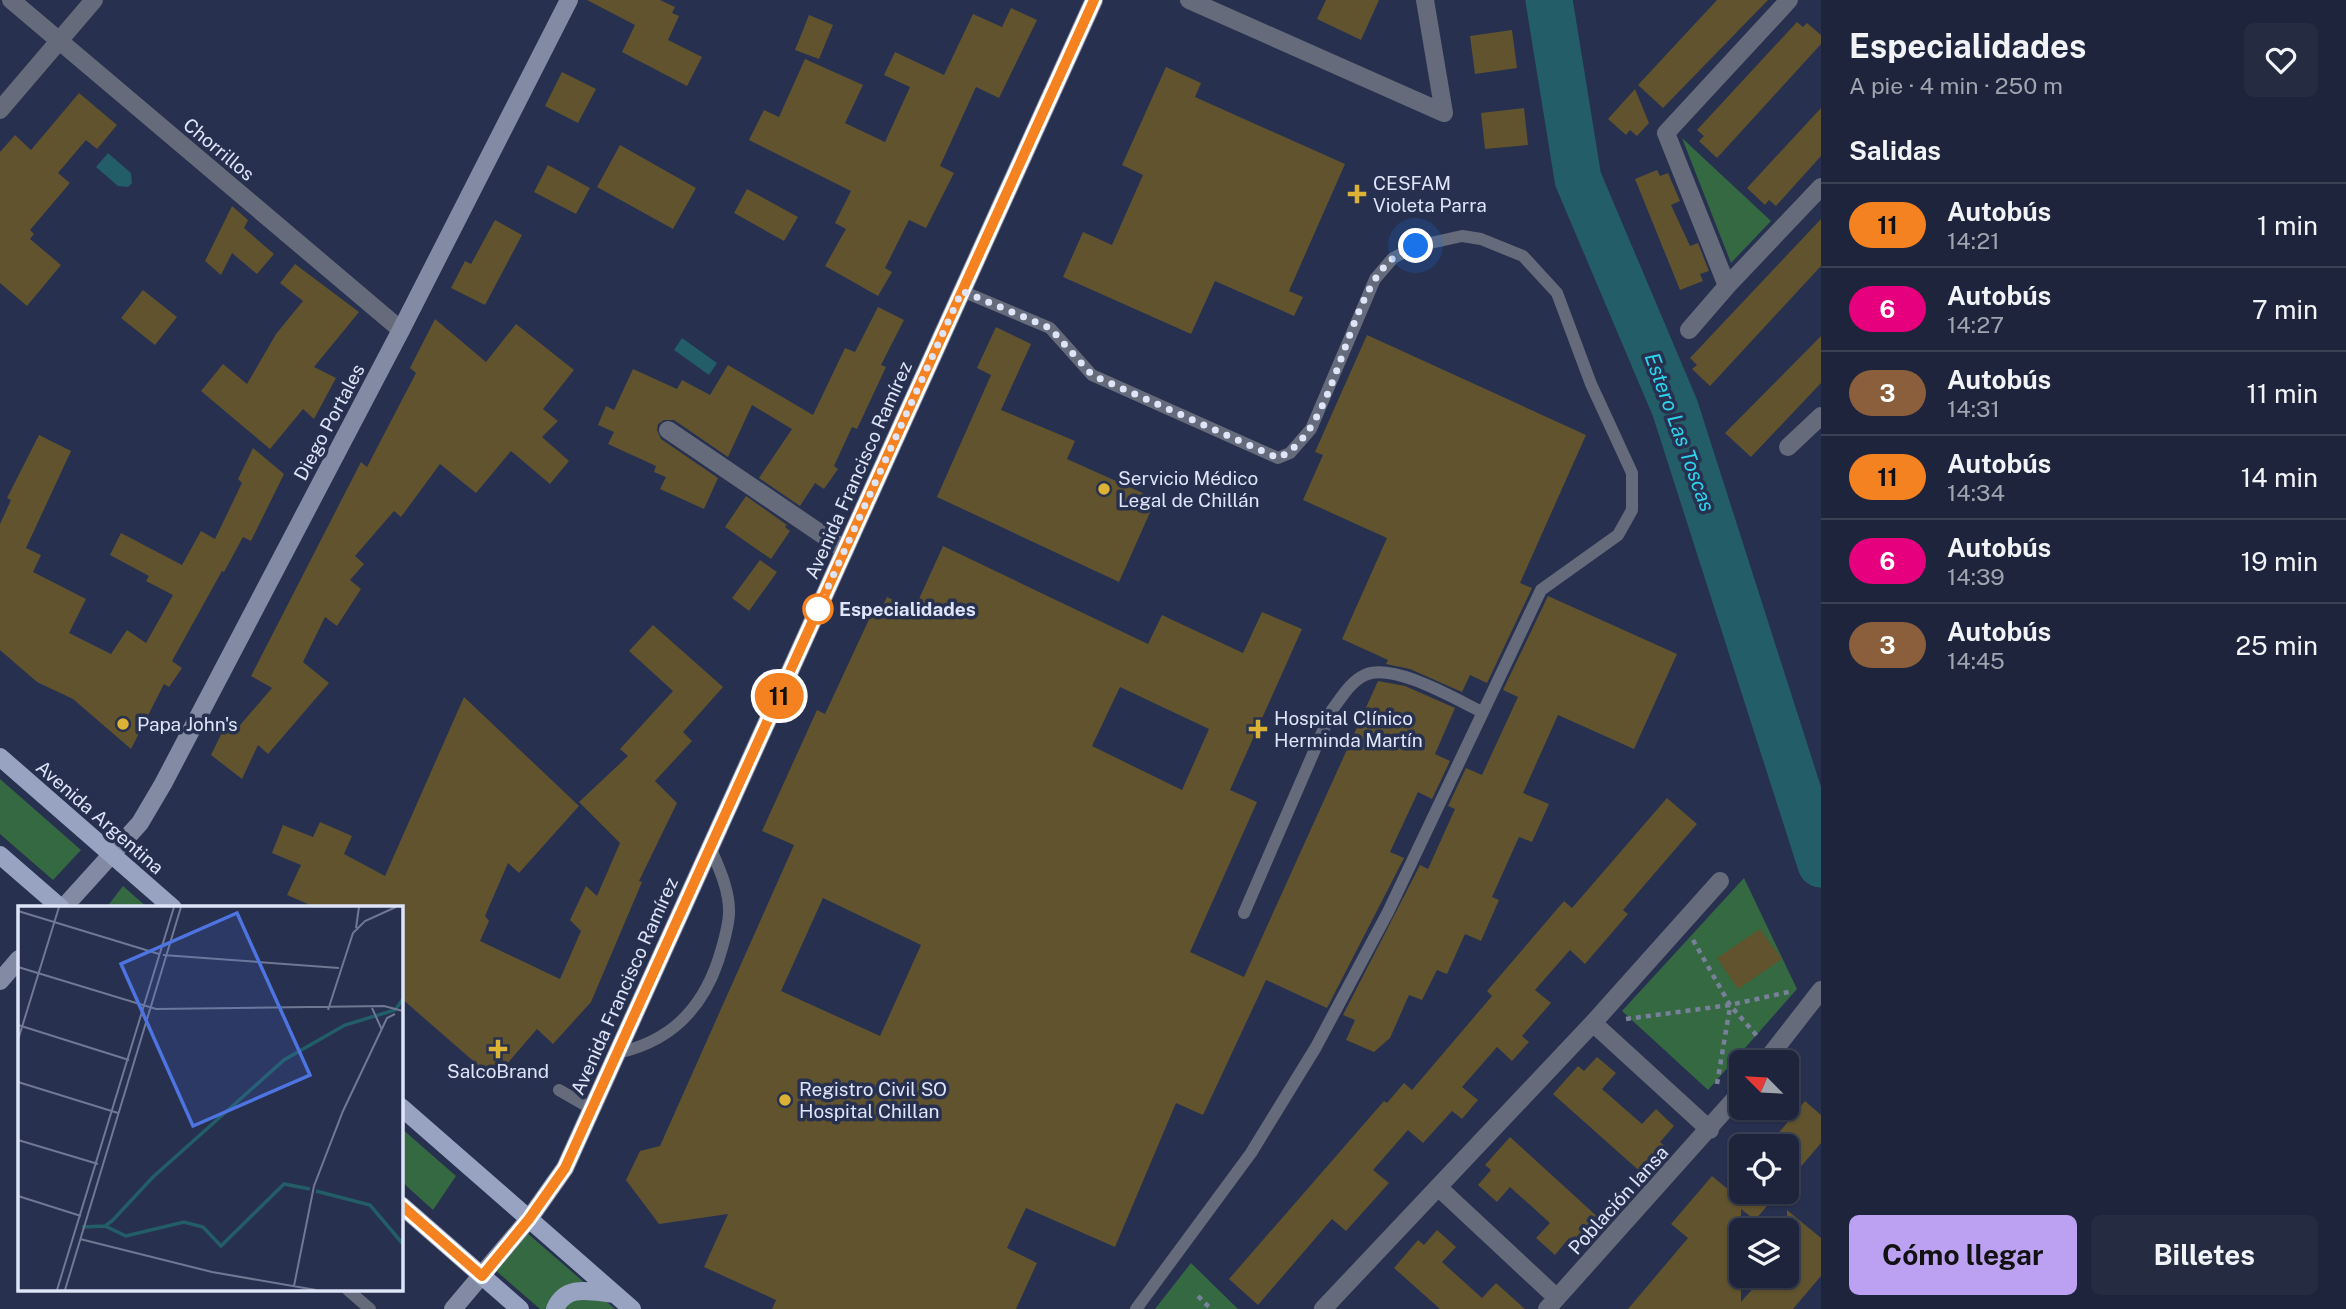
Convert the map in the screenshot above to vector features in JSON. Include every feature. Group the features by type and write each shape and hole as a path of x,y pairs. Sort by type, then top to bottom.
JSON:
{"main road":[{"name":"Diego Portales","path":"64,906 140,823 159,792 401,330 569,0"},
{"name":"Avenida Francisco Ramírez","path":"453,1309 529,1219 565,1168 1094,0"},
{"name":"Avenida Argentina","path":"0,757 171,906"},
{"path":"0,855 60,906"},
{"path":"0,981 18,959"},
{"path":"402,1108 632,1309"},
{"path":"402,1206 520,1309"},
{"path":"555,1309 562,1297 574,1291 615,1294"}],"street":[{"name":"Chorrillos","path":"11,0 401,330"},
{"path":"0,110 94,0"},
{"path":"1189,0 1444,113 1425,0"},
{"path":"1727,286 1666,134 1789,0"},
{"path":"1689,330 1821,187"},
{"path":"1788,447 1821,416"},
{"path":"668,430 845,550"},
{"path":"1323,1309 1593,1023 1720,881"},
{"path":"1775,1050 1821,990"},
{"path":"1593,1023 1710,1130"},
{"name":"Población Iansa","path":"1438,1187 1552,1303 1729,1107"}],"lane":[{"path":"962,291 1050,328 1092,375 1278,458 1290,453 1311,429 1375,279 1393,258 1416,246 1462,236 1494,243 1523,257 1557,293 1591,384 1632,474 1633,510 1618,535 1541,590 1388,912 1316,1047 1251,1153 1136,1309"},
{"path":"1244,913 1332,710 1350,686 1364,675 1380,670 1398,674 1482,712"},
{"path":"617,1053 637,1049 668,1034 691,1014 713,974 726,937 729,912 723,877 710,847"},
{"path":"559,1090 592,1109"},
{"path":"350,1292 370,1309"}],"path":[{"path":"1684,922 1730,1005 1763,1050"},
{"path":"1593,1023 1730,1005 1795,990"},
{"path":"1716,1093 1730,1005"},
{"path":"1198,1296 1211,1309"}],"shaded area":[{"path":"1682,138 1771,221 1731,263"},
{"path":"108,153 131,173 132,183 128,187 118,186 96,167"},
{"path":"682,338 717,363 709,375 674,350"},
{"path":"0,779 81,850 53,880 0,834"},
{"path":"1744,878 1797,989 1743,1050 1729,1050 1729,1066 1708,1090 1622,1011"},
{"path":"123,886 146,906 108,906"},
{"path":"402,1129 456,1176 433,1210 402,1182"},
{"path":"526,1232 615,1309 540,1309 494,1269"},
{"path":"1191,1263 1238,1309 1155,1309"}],"building":[{"path":"587,0 660,0 675,7 672,13 679,16 668,40 702,57 687,86 622,52 635,25"},
{"path":"1326,0 1379,0 1361,40 1317,19"},
{"path":"1717,0 1768,0 1663,108 1638,85"},
{"path":"1011,8 1037,20 999,98 976,87 940,166 954,173 926,228 909,220 885,268 892,272 878,296 825,266 846,229 835,223 851,191 749,140 764,110 779,117 805,59 863,85 845,123 885,142 910,87 884,75 895,52 944,75 973,14 1002,27"},
{"path":"809,15 833,25 819,59 795,50"},
{"path":"1797,22 1803,27 1807,23 1821,35 1821,44 1717,158 1699,141 1704,136 1697,130"},
{"path":"1512,30 1517,68 1475,74 1470,36"},
{"path":"1166,67 1201,83 1195,97 1345,164 1289,291 1303,297 1294,316 1215,281 1191,334 1063,277 1083,232 1112,245 1143,175 1122,165"},
{"path":"562,72 596,89 578,123 545,106"},
{"path":"1635,89 1649,123 1637,136 1630,130 1626,135 1608,119"},
{"path":"79,93 117,125 97,149 86,140 58,173 70,183 30,230 34,234 30,239 61,265 27,306 0,283 0,152 15,135 31,150"},
{"path":"1524,108 1528,145 1485,149 1481,113"},
{"path":"1821,108 1821,156 1776,206 1769,200 1765,205 1747,188"},
{"path":"620,145 696,188 673,229 597,187"},
{"path":"548,165 590,188 576,214 534,192"},
{"path":"1657,170 1660,176 1668,173 1680,201 1671,205 1690,246 1698,243 1709,271 1700,274 1703,281 1680,290 1635,179"},
{"path":"747,189 798,217 784,241 734,213"},
{"path":"232,206 248,220 244,228 274,254 257,274 232,253 221,275 205,261"},
{"path":"1821,219 1821,266 1710,386 1692,369 1697,365 1690,358"},
{"path":"495,220 522,235 485,305 451,288 465,261 471,264"},
{"path":"295,264 359,312 314,367 336,378 314,419 303,409 270,449 201,391 223,364 247,384 276,334 303,301 280,283"},
{"path":"143,290 177,317 155,345 121,318"},
{"path":"878,307 904,320 881,365 886,367 857,429 852,427 834,466 838,469 824,489 815,483 800,506 759,478 792,429 752,405 728,457 674,420 664,420 658,424 657,430 661,439 718,478 704,509 660,489 666,477 654,472 656,466 608,444 614,432 598,425 606,406 614,410 633,369 677,389 682,380 710,395 728,365 813,415 845,348 855,352"},
{"path":"435,319 486,362 516,324 574,370 543,409 558,421 542,437 569,461 550,484 511,451 476,493 440,464 401,517 394,511 355,556 364,564 350,580 361,589 337,626 325,617 303,662 329,683 268,754 258,745 242,779 211,755 226,724 235,731 272,688 251,676 361,462 367,467 416,373 410,368"},
{"name":"Servicio Médico Legal de Chillán","path":"996,327 1031,344 1001,410 1075,441 1067,459 1156,499 1119,582 937,497 991,375 977,368"},
{"path":"1367,335 1586,435 1520,583 1532,588 1487,683 1470,675 1462,692 1410,669 1386,664 1388,660 1342,639 1387,538 1303,500 1323,455 1315,452"},
{"path":"1821,336 1821,383 1751,457 1725,433"},
{"path":"39,435 71,451 26,548 41,555 33,572 86,599 69,633 111,654 127,630 146,643 173,595 146,581 149,576 110,555 121,533 182,565 201,531 215,539 242,483 238,479 253,448 284,474 251,541 243,537 224,572 222,571 172,661 182,668 169,687 164,684 131,749 73,699 37,682 0,650 0,524 11,500 7,498"},
{"path":"746,496 787,525 785,527 790,531 771,559 725,527"},
{"path":"943,546 1148,644 1162,615 1243,653 1262,612 1302,629 1230,790 1257,802 1190,952 1244,977 1378,681 1405,686 1455,708 1435,754 1450,761 1432,799 1418,792 1390,852 1404,858 1327,1008 1266,980 1203,1115 1176,1103 1115,1247 1026,1208 1007,1248 1037,1263 1016,1309 772,1309 776,1300 704,1267 728,1214 659,1224 626,1180 640,1151 660,1146 794,845 762,831 817,710 825,714 872,613 878,616 887,597 914,610","holes":["1120,687 1209,729 1182,790 1092,746","823,898 921,945 880,1036 781,991"]},
{"path":"760,560 777,572 749,611 732,598"},
{"path":"1548,596 1677,654 1634,749 1558,715 1523,793 1549,804 1532,842 1519,837 1492,897 1499,900 1481,941 1465,934 1447,974 1437,970 1422,1000 1409,995 1390,1038 1374,1052 1346,1040 1355,1020 1343,1015 1420,865 1428,869 1455,809 1448,806 1466,768 1482,775 1518,697 1503,690"},
{"path":"653,625 723,687 683,732 692,741 655,781 677,803 639,881 642,882 591,1002 553,1044 537,1029 494,1079 402,999 402,906 312,906 287,895 301,865 272,853 283,825 313,837 320,822 352,836 344,854 385,876 464,697 579,806 519,873 508,863 485,916 489,921 480,941 560,979 581,931 570,920 586,886 597,896 620,843 579,802 628,756 620,749 673,691 629,651"},
{"path":"1667,798 1697,824 1623,910 1628,914 1585,964 1570,950 1535,990 1551,1003 1522,1036 1529,1042 1512,1061 1497,1047 1462,1087 1478,1100 1462,1119 1452,1111 1423,1143 1408,1130 1373,1170 1389,1183 1346,1231 1332,1219 1258,1305 1229,1279 1384,1101 1387,1103 1404,1083 1412,1090 1492,996 1487,991 1564,901 1572,908"},
{"path":"1760,929 1782,959 1738,989 1717,958"},
{"path":"1597,1057 1616,1073 1602,1089 1642,1124 1656,1109 1674,1126 1660,1142 1668,1149 1644,1175 1553,1094 1578,1066 1584,1071"},
{"path":"1805,1101 1821,1115 1821,1143 1799,1169 1799,1134 1778,1134 1789,1120 1799,1120 1799,1108"},
{"path":"1510,1137 1601,1220 1577,1245 1569,1238 1555,1255 1536,1238 1550,1223 1510,1187 1497,1202 1478,1185 1491,1170 1485,1165"},
{"path":"1712,1176 1729,1190 1729,1204 1769,1204 1757,1218 1752,1218 1741,1209 1741,1218 1729,1218 1729,1288 1741,1288 1741,1302 1753,1288 1799,1288 1799,1220 1821,1238 1821,1276 1793,1309 1628,1309 1688,1238 1671,1224"},
{"path":"1787,1210 1797,1218 1787,1218"},
{"path":"1437,1230 1456,1247 1442,1262 1482,1298 1496,1283 1525,1309 1440,1309 1394,1268 1418,1240 1424,1245"}],"waterway":[{"name":"Estero Las Toscas","path":"1549,0 1578,179 1675,408 1821,864"}],"bus line":[{"name":"11","path":"402,1206 482,1276 529,1219 565,1168 1094,0"}],"place":[{"name":"CESFAM Violeta Parra","path":"1357,194"},
{"name":"Servicio Médico Legal de Chillán","path":"1104,489"},
{"name":"Especialidades","path":"818,609"},
{"name":"Papa John's","path":"123,724"},
{"name":"Hospital Clínico Herminda Martín","path":"1258,729"},
{"name":"SalcoBrand","path":"498,1049"},
{"name":"Registro Civil SO Hospital Chillan","path":"785,1100"}],"route":[{"path":"818,609 962,291 1050,328 1092,375 1278,458 1290,453 1311,429 1375,279 1393,258 1416,246"}]}
